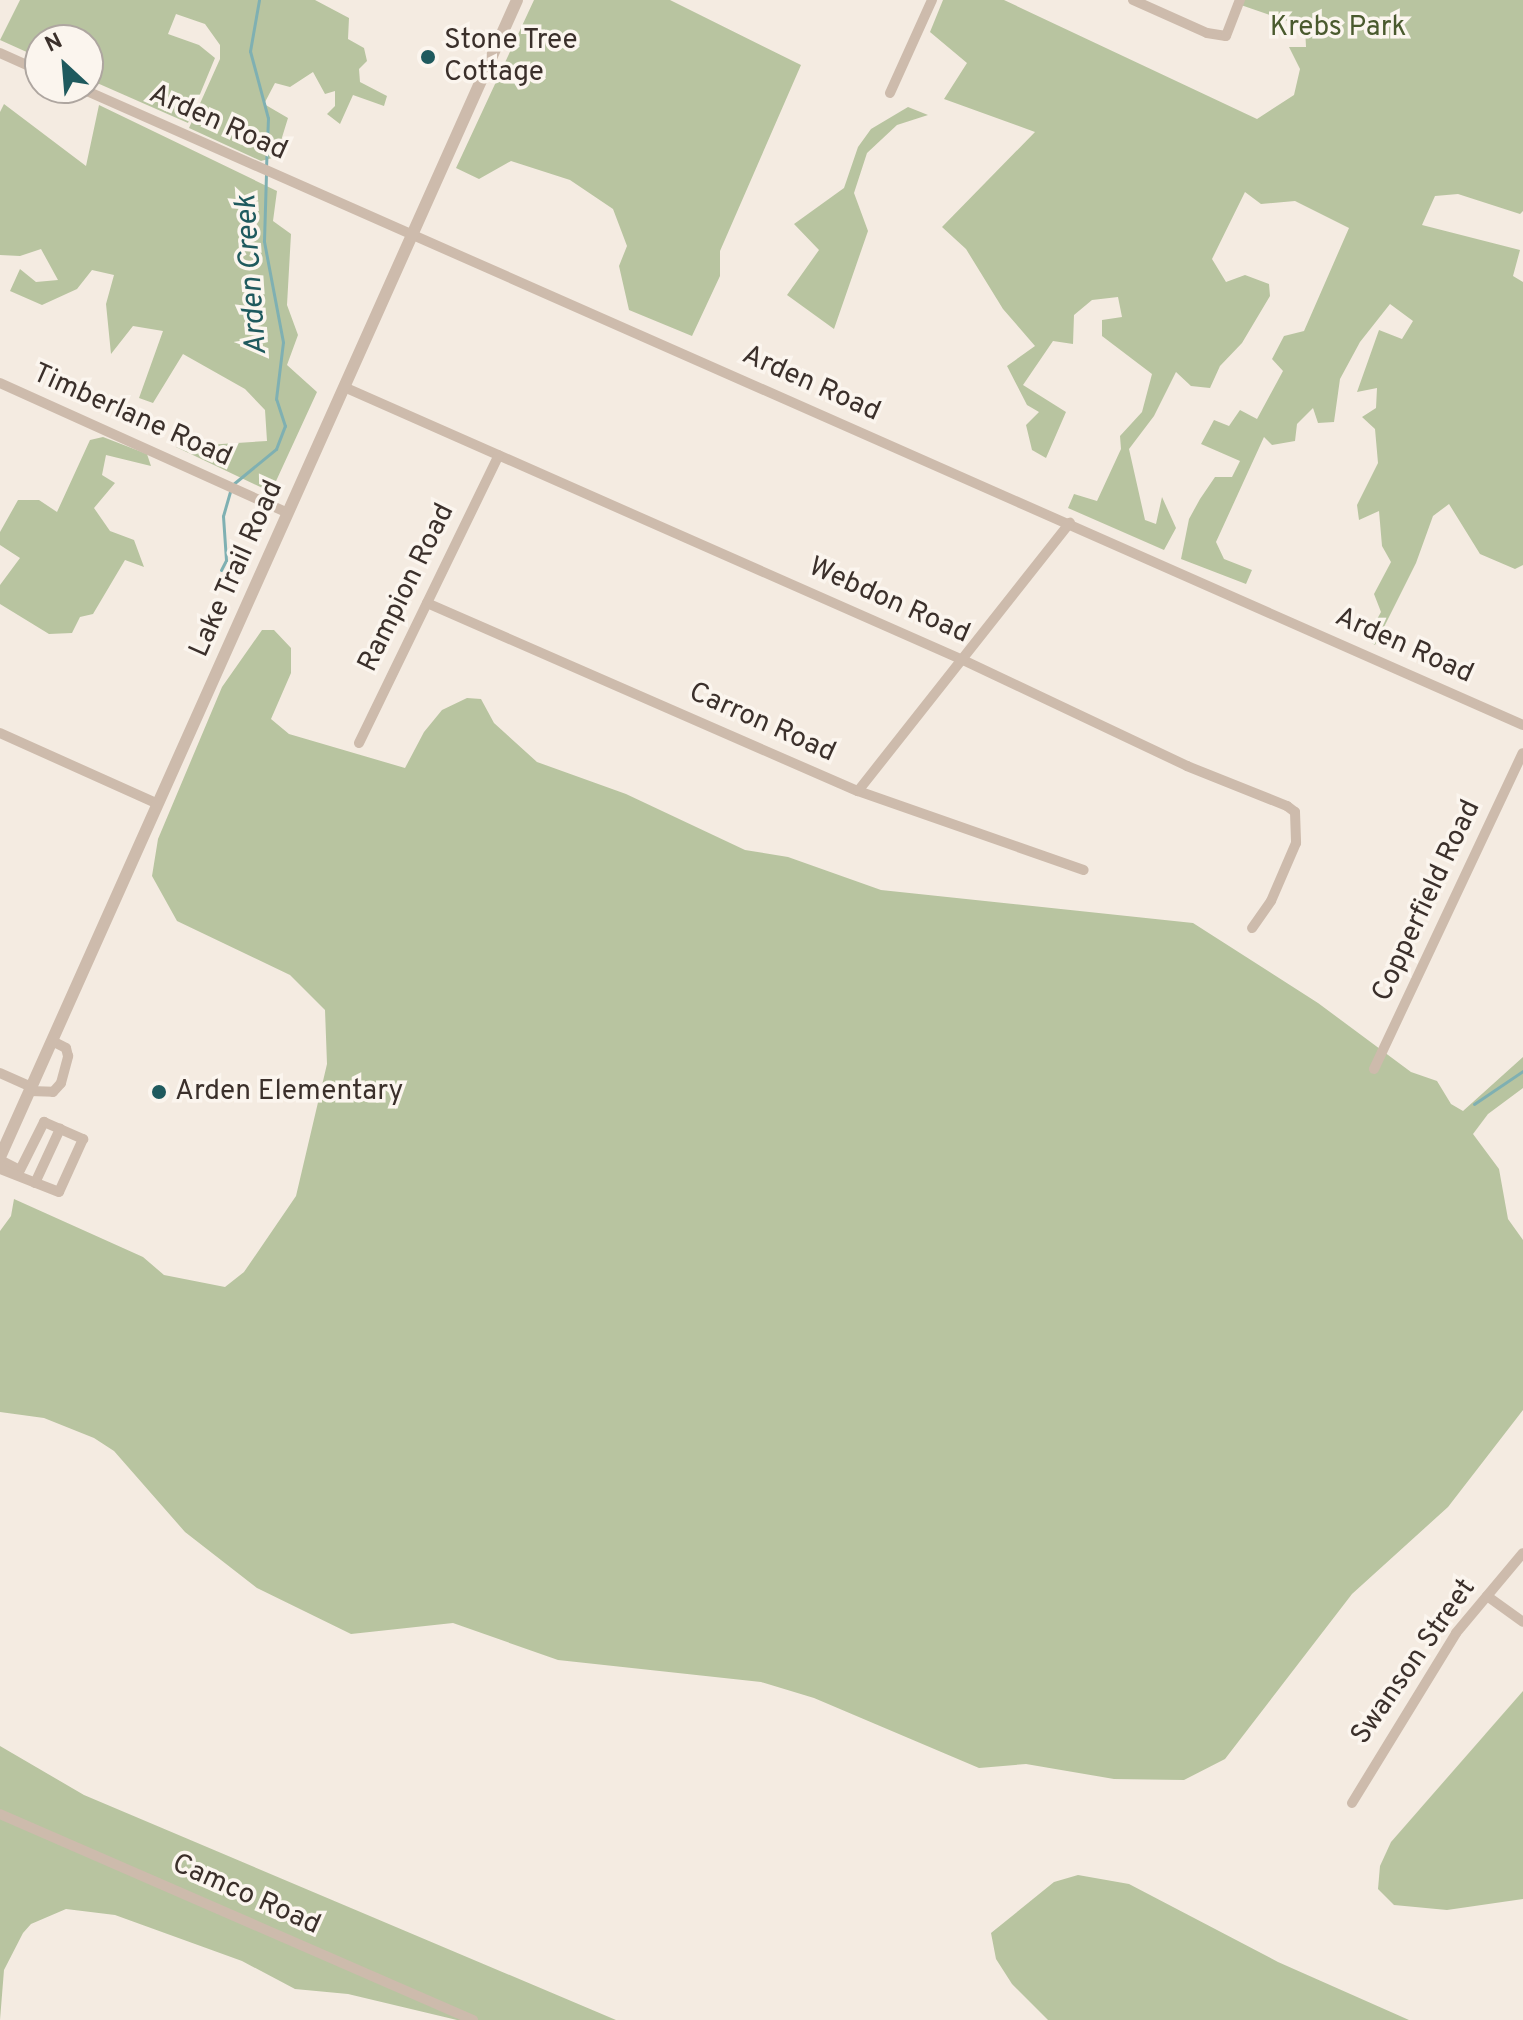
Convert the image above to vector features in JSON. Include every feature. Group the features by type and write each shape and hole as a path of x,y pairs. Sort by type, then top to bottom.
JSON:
{"street":[{"name":"Lake Trail Road","path":"0,1159 517,0"},
{"path":"890,93 932,0"},
{"path":"1133,0 1207,33 1226,36 1240,0"},
{"path":"0,53 24,64"},
{"name":"Arden Road","path":"104,99 1523,725"},
{"name":"Timberlane Road","path":"0,383 288,513"},
{"name":"Webdon Road","path":"344,387 963,660 1295,812 1293,852 1252,928"},
{"name":"Rampion Road","path":"359,743 499,455"},
{"path":"858,791 1070,523"},
{"name":"Carron Road","path":"427,603 858,791 1084,870"},
{"path":"0,733 158,804"},
{"name":"Copperfield Road","path":"1374,1069 1523,753"},
{"path":"0,1073 30,1089 53,1092 61,1083 68,1056 66,1048 52,1041"},
{"path":"0,1159 20,1170 44,1122 83,1139 59,1192 0,1169"},
{"path":"35,1183 60,1129"},
{"name":"Swanson Street","path":"1352,1803 1456,1633 1523,1553"},
{"path":"1487,1596 1523,1622"},
{"name":"Camco Road","path":"0,1814 473,2020"}],"green space":[{"path":"20,0 315,0 349,18 348,39 364,48 367,61 359,69 360,82 387,96 384,106 353,95 340,124 327,114 335,106 335,91 325,94 313,72 290,87 275,83 264,104 288,118 276,157 261,161 189,128 220,59 220,45 205,24 176,14 168,34 199,45 215,58 188,123 104,86 104,24 24,24 24,51 0,40"},
{"path":"534,0 670,0 801,65 720,251 720,276 692,336 629,310 619,266 627,246 613,209 570,180 511,161 479,179 456,168"},
{"name":"Krebs Park","path":"943,0 1004,0 1257,119 1294,95 1300,69 1289,47 1306,47 1305,27 1238,4 1240,0 1523,0 1523,211 1520,214 1458,194 1435,196 1422,225 1520,250 1513,276 1523,282 1523,565 1515,569 1480,554 1449,504 1433,516 1416,563 1375,645 1366,639 1381,612 1374,594 1391,562 1382,546 1379,511 1359,520 1357,505 1378,463 1375,429 1362,417 1376,408 1377,388 1357,392 1379,330 1402,339 1413,321 1390,304 1360,342 1340,379 1334,422 1318,423 1313,408 1297,424 1295,441 1272,445 1264,437 1216,542 1224,559 1252,570 1246,584 1181,559 1189,519 1200,499 1215,477 1232,477 1240,461 1201,444 1214,420 1229,426 1240,410 1257,419 1283,371 1272,359 1284,336 1304,331 1349,228 1295,201 1261,204 1245,192 1212,259 1226,282 1245,275 1269,284 1270,296 1242,343 1220,366 1210,388 1191,386 1176,372 1154,416 1129,449 1145,520 1156,524 1162,497 1176,528 1164,550 1068,508 1074,494 1097,501 1121,449 1120,436 1142,412 1152,374 1102,336 1102,320 1122,317 1118,297 1092,300 1074,315 1073,344 1053,341 1023,385 1066,412 1046,458 1032,450 1026,425 1039,412 1027,405 1007,366 1035,346 1003,309 966,249 942,227 1035,132 944,99 967,63 930,32"},
{"path":"4,104 86,166 99,105 277,191 273,221 291,234 287,305 298,335 287,365 317,392 271,492 176,447 267,441 265,410 245,389 183,354 153,403 139,398 163,331 133,326 111,354 106,304 114,275 92,270 77,289 42,305 10,291 20,269 36,282 58,280 41,249 20,256 0,255 0,112"},
{"path":"908,107 928,115 897,125 867,153 854,193 868,231 834,329 787,295 819,250 794,224 844,188 858,147 871,129"},
{"path":"103,437 147,454 151,466 106,455 102,475 115,483 94,508 110,531 134,540 144,567 125,560 93,614 80,617 72,633 49,634 0,604 0,585 20,558 0,545 0,532 18,500 39,500 57,512 90,440"},
{"path":"262,630 274,630 291,648 291,673 271,719 289,734 405,768 424,732 442,710 467,698 481,699 494,723 537,762 626,794 745,850 788,857 881,890 1193,923 1318,1003 1411,1072 1437,1081 1451,1104 1463,1111 1523,1057 1523,1088 1488,1114 1473,1134 1499,1169 1508,1219 1523,1240 1523,1410 1448,1507 1352,1594 1225,1759 1184,1780 1114,1779 1026,1764 979,1768 814,1698 761,1682 558,1660 453,1623 351,1634 257,1588 185,1532 114,1451 94,1438 44,1418 0,1412 0,1231 11,1216 14,1199 143,1257 164,1275 225,1287 244,1272 296,1196 327,1064 325,1010 290,975 177,921 152,876 158,839 222,687"},
{"path":"1523,1691 1523,1899 1447,1910 1394,1905 1378,1889 1380,1866 1391,1842"},
{"path":"0,1746 84,1795 616,2020 457,2020 348,1994 295,1989 242,1961 115,1915 66,1909 31,1924 23,1933 4,1970 0,2020"},
{"path":"1078,1875 1129,1884 1278,1962 1409,2020 1048,2020 1012,1984 996,1959 991,1933 1054,1882"}],"waterway":[{"name":"Arden Creek","path":"259,0 250,51 268,118 266,168"},
{"name":"Arden Creek","path":"232,485 276,449 285,426 276,399 283,342 264,241 266,175"},
{"name":"Arden Creek","path":"221,570 226,560 223,516 230,492"},
{"path":"1474,1104 1523,1071"}],"place":[{"name":"Stone Tree Cottage","path":"428,57"},
{"name":"Arden Elementary","path":"159,1092"}]}
